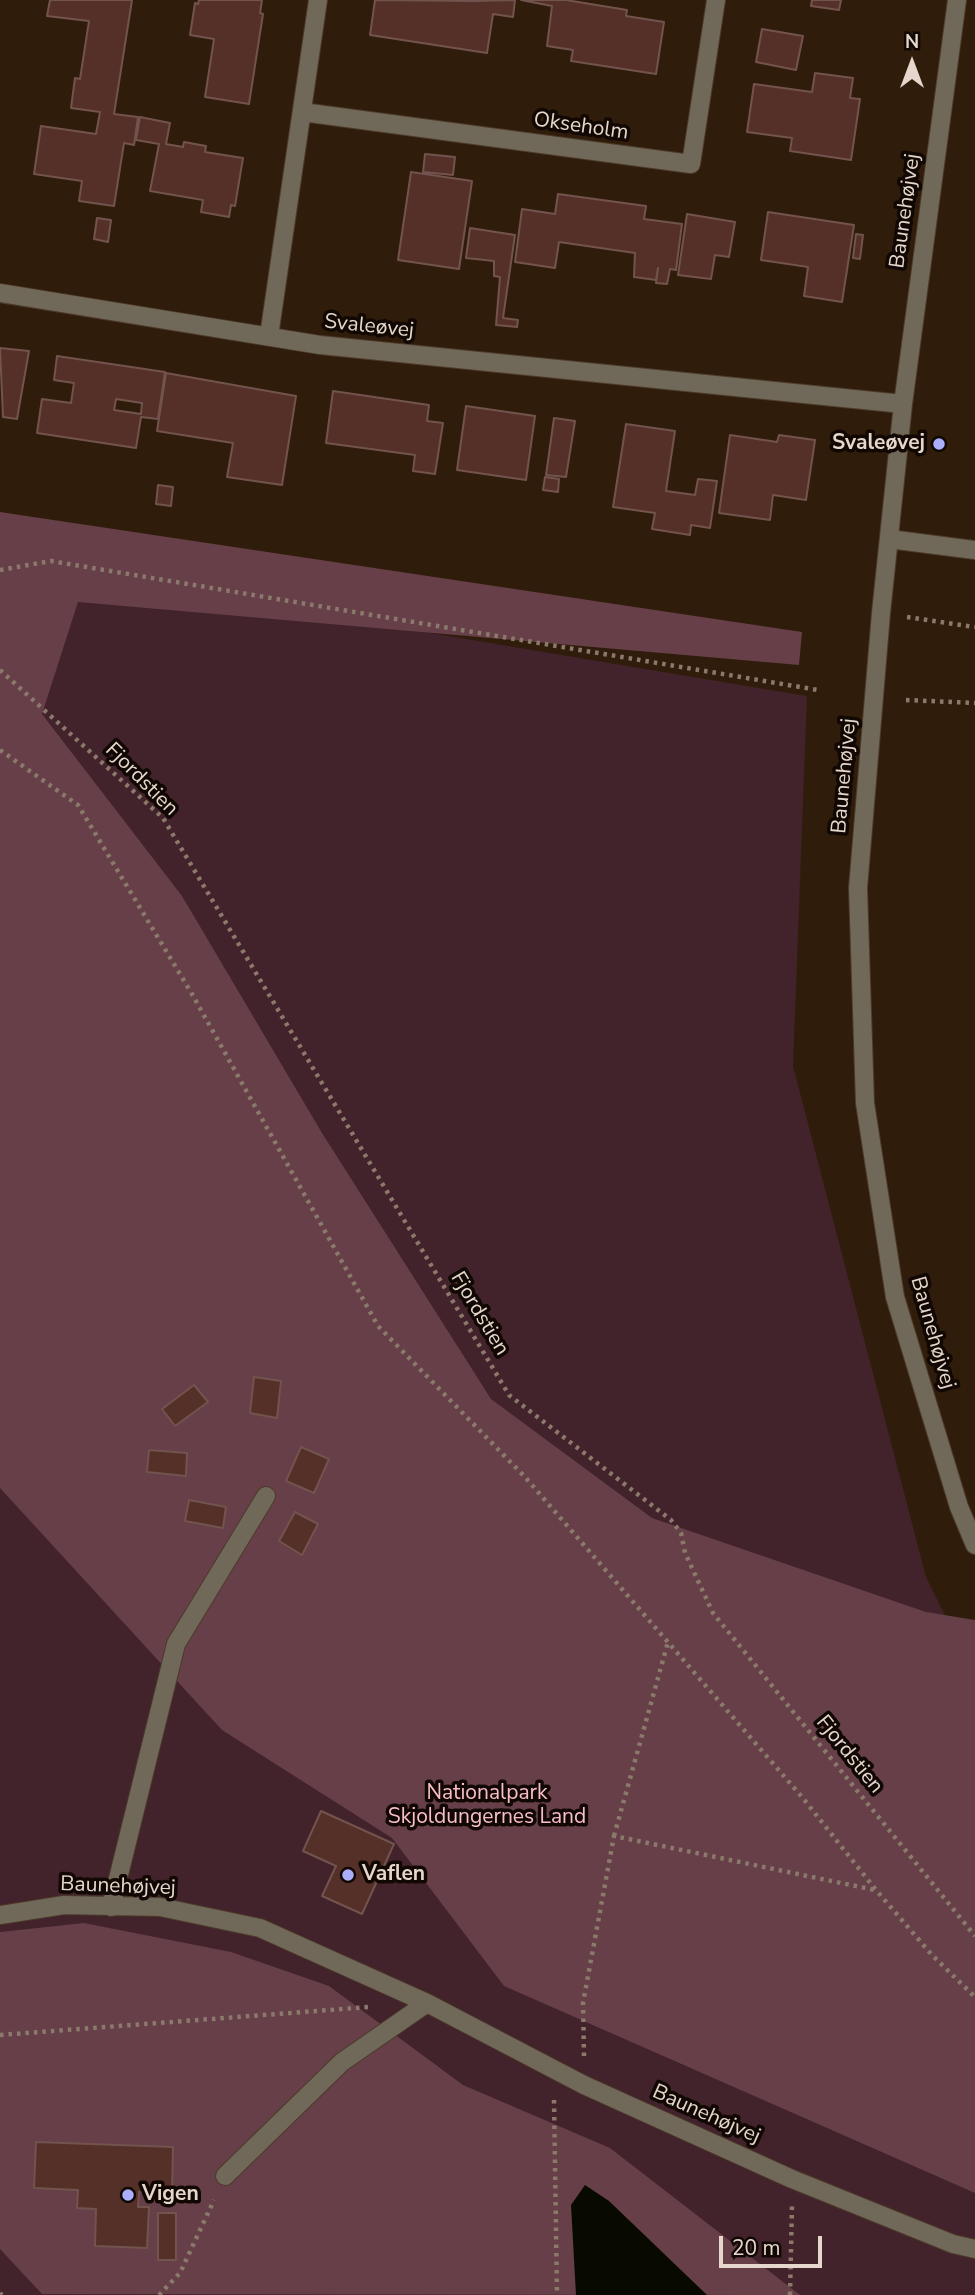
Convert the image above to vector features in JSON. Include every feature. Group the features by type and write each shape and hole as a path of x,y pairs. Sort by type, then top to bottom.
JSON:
{"street":[{"path":"269,336 318,0"},
{"name":"Okseholm","path":"302,112 691,164 716,0"},
{"name":"Baunehøjvej","path":"957,0 904,404 881,613 858,888 865,1103 895,1297 959,1507 975,1545"},
{"name":"Svaleøvej","path":"0,293 320,345 904,404"},
{"path":"889,539 975,550"},
{"path":"111,1907 176,1644 266,1496"},
{"name":"Baunehøjvej","path":"0,1915 64,1906 160,1907 260,1928 427,2003 584,2085 792,2179 975,2249"},
{"path":"225,2176 342,2062 427,2003"}],"path":[{"path":"0,570 51,561 818,690"},
{"path":"881,613 975,627"},
{"name":"Fjordstien","path":"0,670 163,818 509,1395 671,1520 681,1533 685,1553 713,1613 975,1936"},
{"path":"906,700 975,704"},
{"path":"0,750 78,804 192,994 378,1326 525,1477 802,1797 876,1891 932,1955 975,1997"},
{"path":"584,2085 583,2003 614,1836 668,1642"},
{"path":"614,1836 876,1891"},
{"path":"0,2035 372,2007"},
{"path":"553,2068 557,2295"},
{"path":"159,2295 180,2273 225,2176"},
{"path":"790,2295 792,2179"}],"green space":[{"path":"0,512 802,632 799,665 78,602 42,714 182,896 322,1133 491,1399 652,1518 926,1612 975,1620 975,2193 504,1986 392,1838 222,1730 0,1488"},
{"name":"Nationalpark Skjoldungernes Land","path":"0,561 807,696 793,1066 926,1577 975,1676 975,2295 0,2295"},
{"path":"84,1923 231,1952 329,1986 463,2085 610,2148 800,2295 42,2294 0,2249 0,1932"}],"shaded area":[{"path":"585,2185 609,2201 707,2295 576,2295 571,2205"}],"building":[{"path":"50,0 132,0 114,114 138,117 134,145 124,143 114,206 79,201 82,181 34,174 41,126 96,134 100,112 71,108 75,78 80,79 89,21 47,16"},
{"path":"199,0 262,0 260,13 263,14 249,104 205,97 214,39 190,35 195,3 198,4"},
{"path":"375,0 515,0 513,17 493,14 487,53 370,35"},
{"path":"521,0 566,0 627,10 626,16 664,22 656,74 571,61 573,50 547,46 552,6"},
{"path":"812,0 841,0 839,10 811,6"},
{"path":"762,29 803,36 796,70 756,62"},
{"path":"815,73 853,78 850,98 860,99 851,160 790,151 792,138 747,132 754,84 812,92"},
{"path":"140,117 170,123 166,144 183,147 184,142 206,146 205,152 243,158 235,206 231,205 229,217 201,212 203,200 150,191 159,144 136,140"},
{"path":"425,154 455,157 453,175 423,172"},
{"path":"411,172 472,181 459,269 398,260"},
{"path":"558,194 646,206 644,219 682,224 676,270 670,269 667,284 656,283 658,268 656,280 634,277 635,253 559,242 555,268 515,262 522,209 555,214"},
{"path":"768,212 854,225 842,302 804,296 808,267 761,260"},
{"path":"687,214 735,222 729,257 715,255 711,279 678,275"},
{"path":"97,218 111,220 108,242 94,239"},
{"path":"470,228 515,235 503,318 518,320 517,327 496,325 500,277 494,276 494,261 466,258"},
{"path":"856,234 863,235 860,259 853,258"},
{"path":"0,348 29,351 17,419 3,417"},
{"path":"57,356 165,372 158,419 141,417 136,448 37,433 42,399 71,403 74,383 54,380","holes":["116,399 142,403 141,414 114,410"]},
{"path":"166,373 296,396 282,485 227,477 233,443 157,431"},
{"path":"333,391 429,405 427,421 443,423 435,474 413,471 415,455 326,443"},
{"path":"466,406 535,416 526,480 457,470"},
{"path":"554,418 575,421 566,477 546,475"},
{"path":"626,424 675,431 666,491 695,495 698,479 717,481 710,528 691,525 690,535 652,529 655,513 613,507"},
{"path":"730,435 777,442 779,435 815,440 806,500 773,495 770,520 719,513"},
{"path":"545,477 559,479 558,492 543,490"},
{"path":"158,485 173,487 171,506 156,504"},
{"path":"254,1377 281,1381 277,1418 250,1413"},
{"path":"194,1385 208,1402 175,1426 162,1409"},
{"path":"301,1447 329,1459 314,1493 286,1481"},
{"path":"149,1450 187,1453 186,1476 147,1472"},
{"path":"189,1500 226,1507 223,1528 185,1521"},
{"path":"295,1512 318,1524 302,1555 279,1541"},
{"path":"321,1811 394,1844 362,1914 322,1896 336,1866 303,1851"},
{"path":"36,2142 173,2147 172,2193 139,2192 138,2207 149,2207 147,2248 95,2246 96,2209 77,2208 78,2190 34,2188"},
{"path":"158,2213 176,2213 176,2260 158,2260"}],"place":[{"name":"Svaleøvej","path":"939,444"},
{"name":"Vaflen","path":"348,1875"},
{"name":"Vigen","path":"128,2195"}]}
